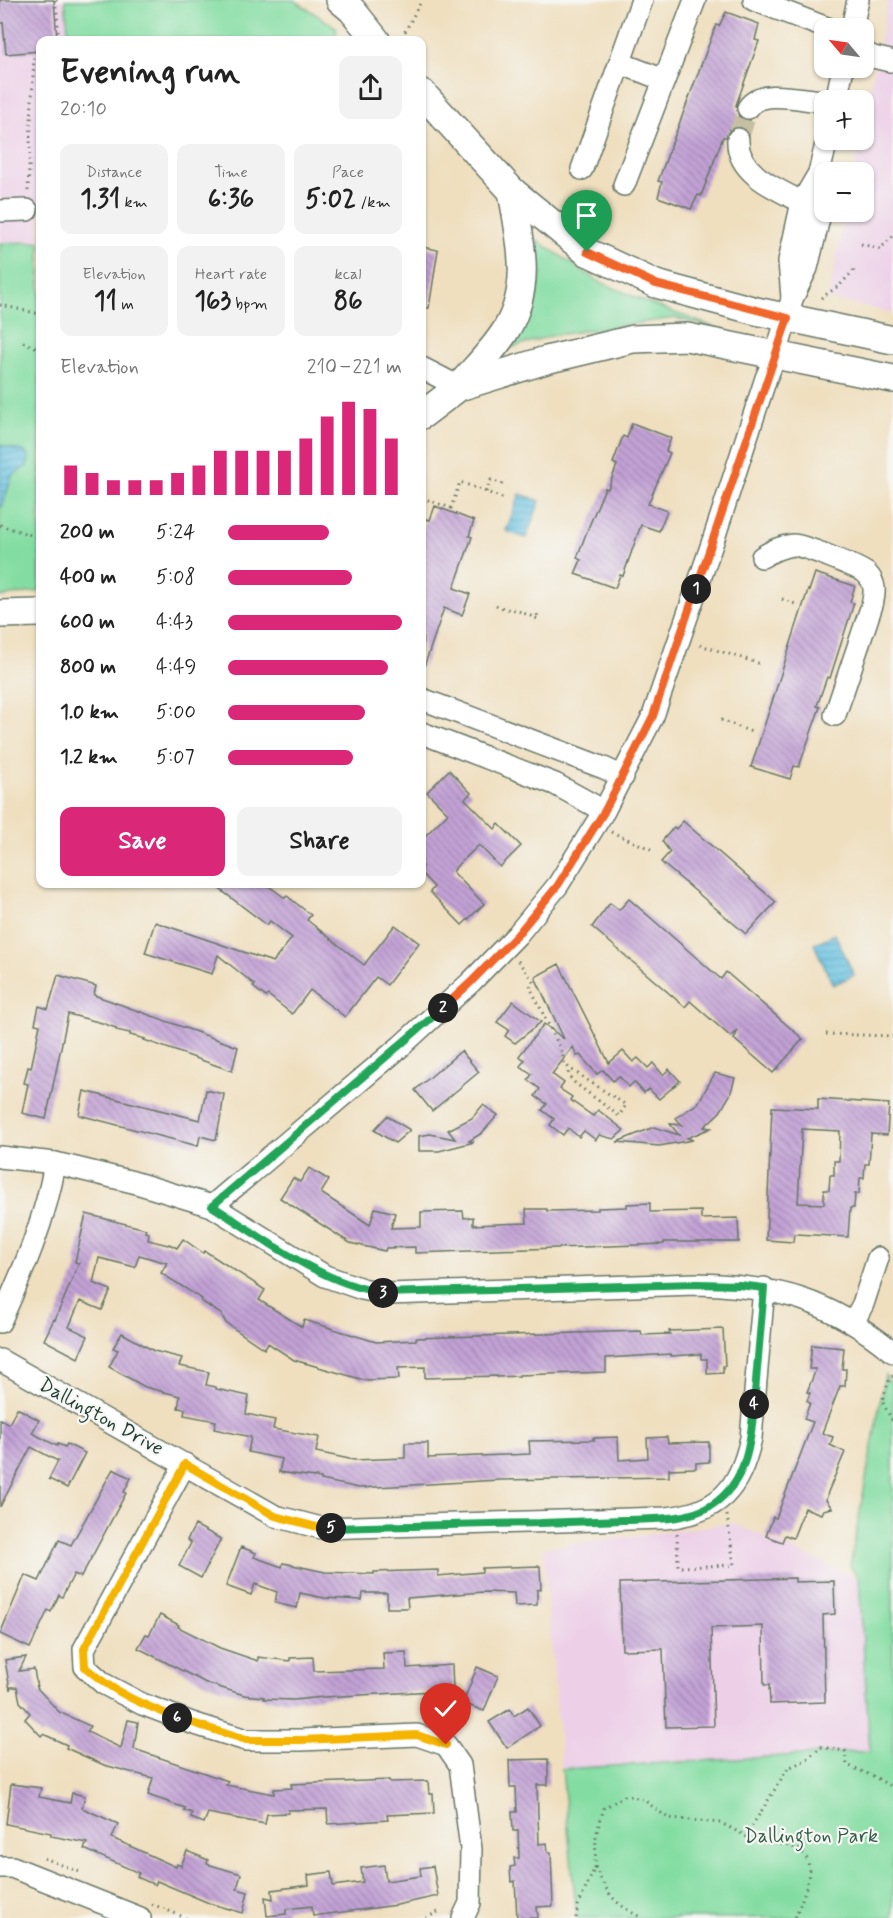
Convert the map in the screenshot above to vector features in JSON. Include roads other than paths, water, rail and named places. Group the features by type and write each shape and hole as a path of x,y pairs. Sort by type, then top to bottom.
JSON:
{"main road":[{"path":"340,0 385,36"},
{"path":"426,97 512,191 587,252 656,284 790,308 893,340"},
{"path":"426,412 459,387 505,332 514,315 522,292 523,261 512,191"},
{"path":"459,387 546,360 633,339 687,337 893,379"},
{"path":"0,614 36,613"}],"street":[{"path":"582,169 642,0"},
{"path":"624,185 695,0"},
{"path":"754,0 814,23"},
{"path":"854,18 858,0"},
{"path":"874,57 890,61"},
{"path":"620,63 664,81"},
{"path":"748,108 752,103 769,95 814,101"},
{"path":"738,139 738,150 749,171 802,202"},
{"path":"790,308 789,261 802,202 814,182"},
{"path":"0,211 27,210"},
{"path":"212,1206 401,1046 471,982 517,935 558,885 600,818 653,716 766,378 777,355 790,308 807,268 818,222"},
{"path":"426,370 459,387"},
{"path":"762,557 779,548 796,544 855,567 866,573 873,582 875,593 872,605 835,715"},
{"path":"426,701 623,777"},
{"path":"426,735 555,784 600,818"},
{"path":"0,1157 55,1163 134,1182 212,1206 326,1276 362,1289 388,1294 696,1284 739,1285 764,1288 802,1299 853,1323 893,1352"},
{"path":"0,1322 29,1258 50,1190 55,1163"},
{"path":"853,1323 878,1257"},
{"name":"Dallington Drive","path":"0,1360 275,1516 321,1528 580,1522 677,1517 711,1506 725,1495 746,1462 751,1438 764,1288"},
{"path":"185,1464 84,1649 85,1667 104,1684 142,1704 246,1740 417,1735 446,1745 460,1766 471,1848 470,1903 463,1918"},
{"path":"0,1867 12,1867 140,1918"}],"water":[{"path":"0,445 25,452 29,458 27,466 12,476 0,508"},
{"path":"520,494 540,501 526,538 506,531"},
{"path":"835,934 854,975 833,985 814,944"}],"tunnel":[{"path":"738,139 748,108"}],"park label":[{"name":"Dallington Park","path":"811,1836"}]}
